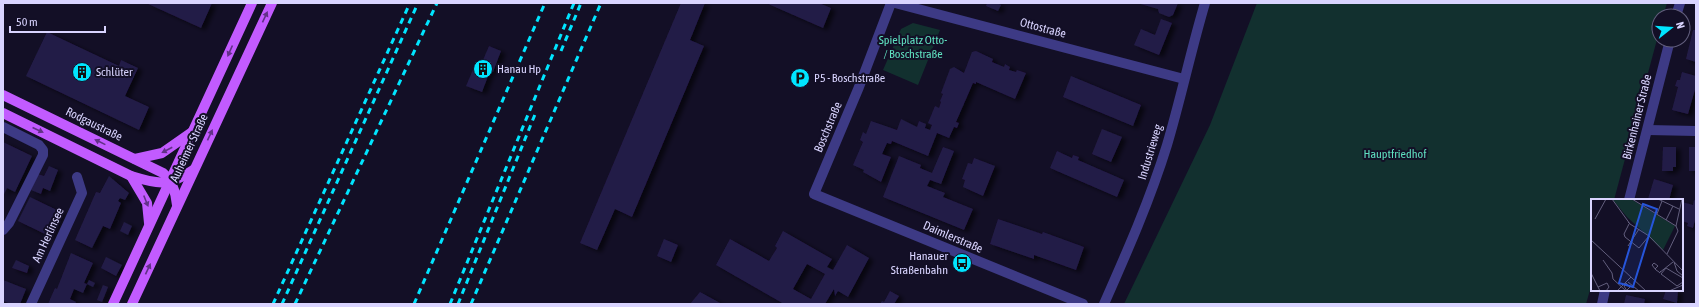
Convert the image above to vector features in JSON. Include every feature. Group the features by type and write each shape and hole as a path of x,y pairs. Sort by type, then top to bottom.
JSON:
{"main road":[{"name":"Auheimer Straße","path":"113,304 252,3"},
{"name":"Auheimer Straße","path":"132,304 193,170 272,3"},
{"name":"Rodgaustraße","path":"3,95 163,173 170,182 176,197 177,205"},
{"path":"3,113 131,176 157,184 182,178 193,170"},
{"path":"135,159 162,153 194,131"},
{"path":"131,176 147,203 149,211 148,229"}],"street":[{"name":"Boschstraße","path":"814,194 860,86 891,3"},
{"name":"Ottostraße","path":"895,3 1184,79"},
{"name":"Industrieweg","path":"1104,304 1132,242 1153,186 1167,144 1205,3"},
{"name":"Birkenhainer Straße","path":"1629,199 1668,48"},
{"path":"3,127 39,145 43,150 43,155 9,223 3,230"},
{"path":"1648,130 1696,130"},
{"name":"Am Herlinsee","path":"31,304 82,193 77,177"},
{"name":"Daimlerstraße","path":"814,194 1083,304"},
{"path":"1602,304 1605,291"}],"green space":[{"name":"Hauptfriedhof","path":"1257,3 1667,3 1665,8 1651,8 1651,48 1655,48 1614,199 1591,199 1591,286 1586,304 1124,304 1210,125"},
{"name":"Spielplatz Otto- / Boschstraße","path":"913,23 940,30 918,85 883,70 901,29"}],"building":[{"path":"146,3 212,3 201,28"},
{"path":"681,3 705,3 690,40 704,46 632,217 615,209 597,250 580,243"},
{"path":"766,3 819,3 831,8 823,28"},
{"path":"987,3 997,3 1001,5 998,11 986,6"},
{"path":"1137,3 1178,3 1173,15 1169,17 1159,13 1158,9"},
{"path":"1161,19 1172,23 1159,55 1134,45 1141,29 1155,35"},
{"path":"1693,30 1696,30 1696,62 1686,59 1689,48 1691,48"},
{"name":"Schlüter","path":"47,32 119,66 121,60 138,68 125,96 149,107 139,130 26,76"},
{"name":"Hanau Hp","path":"489,46 501,51 493,72 490,71 482,92 466,86 475,65 480,67"},
{"path":"976,51 993,59 992,62 1004,67 1005,64 1010,67 1009,70 1016,72 1017,70 1026,73 1015,99 976,82 976,84 973,83 956,122 959,123 957,128 954,127 949,138 937,133 928,156 892,141 891,144 887,143 882,154 891,157 881,182 863,172 864,170 853,165 863,142 860,140 863,132 866,134 871,121 897,130 901,119 917,127 919,121 926,124 925,128 930,130 932,125 928,123 935,106 939,108 943,94 941,93 950,69 954,67 964,73 972,52"},
{"path":"1682,72 1696,76 1696,86 1688,114 1672,110 1678,87 1675,86 1677,80 1680,80"},
{"path":"1071,76 1141,105 1133,126 1063,97"},
{"path":"1102,129 1122,137 1111,162 1092,154"},
{"path":"3,142 32,156 15,192 7,188 3,196"},
{"path":"943,147 954,151 941,184 930,180 927,186 945,193 943,197 973,209 964,230 883,197 899,156 921,165 920,168 932,173"},
{"path":"1663,147 1676,147 1676,167 1673,167 1673,171 1662,171"},
{"path":"1689,147 1696,147 1696,171 1689,171"},
{"path":"1057,151 1072,158 1073,155 1079,157 1078,160 1124,180 1117,197 1050,168"},
{"path":"974,158 995,166 983,196 963,187 965,180 962,179 968,163 972,164"},
{"path":"49,166 58,170 50,191 43,188 41,194 31,190 38,174 44,176"},
{"path":"109,176 129,193 125,200 120,198 118,201 121,203 110,229 103,226 92,248 75,240 96,192 100,193"},
{"path":"1654,179 1673,185 1669,199 1648,199"},
{"path":"30,197 61,212 49,236 18,221"},
{"path":"1694,200 1696,201 1696,216 1693,228 1687,226 1688,223 1683,221 1683,202 1693,205"},
{"path":"998,219 1042,234 1043,232 1084,247 1076,270 1034,255 1034,259 990,244"},
{"path":"124,222 132,226 128,235 120,231"},
{"path":"783,231 832,259 827,267 833,270 847,245 869,258 848,297 838,291 835,296 834,289 825,304 784,304 716,265 730,239 769,261 777,248 775,246","holes":["807,264 825,274 811,299 793,289"]},
{"path":"664,239 678,245 671,262 657,256"},
{"path":"71,253 93,263 84,283 87,284 83,293 74,289 70,299 76,302 75,304 48,304 55,288 57,289"},
{"path":"106,257 122,265 116,276 101,268"},
{"path":"16,260 29,266 27,273 12,268"},
{"path":"3,280 26,289 20,304 11,304 3,301"},
{"path":"89,280 95,283 93,287 87,284"},
{"path":"103,285 108,287 102,302 97,300"},
{"path":"890,291 899,296 894,304 880,304 882,301 884,302"},
{"path":"1666,291 1678,291 1677,303 1663,299"},
{"path":"700,292 722,304 690,304"},
{"path":"1626,295 1645,299 1644,304 1624,304"}],"railway":[{"path":"273,304 410,3"},
{"path":"282,304 418,3"},
{"path":"295,304 437,3"},
{"path":"414,304 545,3"},
{"path":"450,304 574,3"},
{"path":"561,51 581,3"},
{"path":"471,304 601,3"},
{"path":"458,304 536,112"}],"place":[{"name":"Hanau Hp","path":"483,69"},
{"name":"Schlüter","path":"82,72"},
{"name":"P5 - Boschstraße","path":"800,78"},
{"name":"Hanauer Straßenbahn","path":"962,263"}]}
